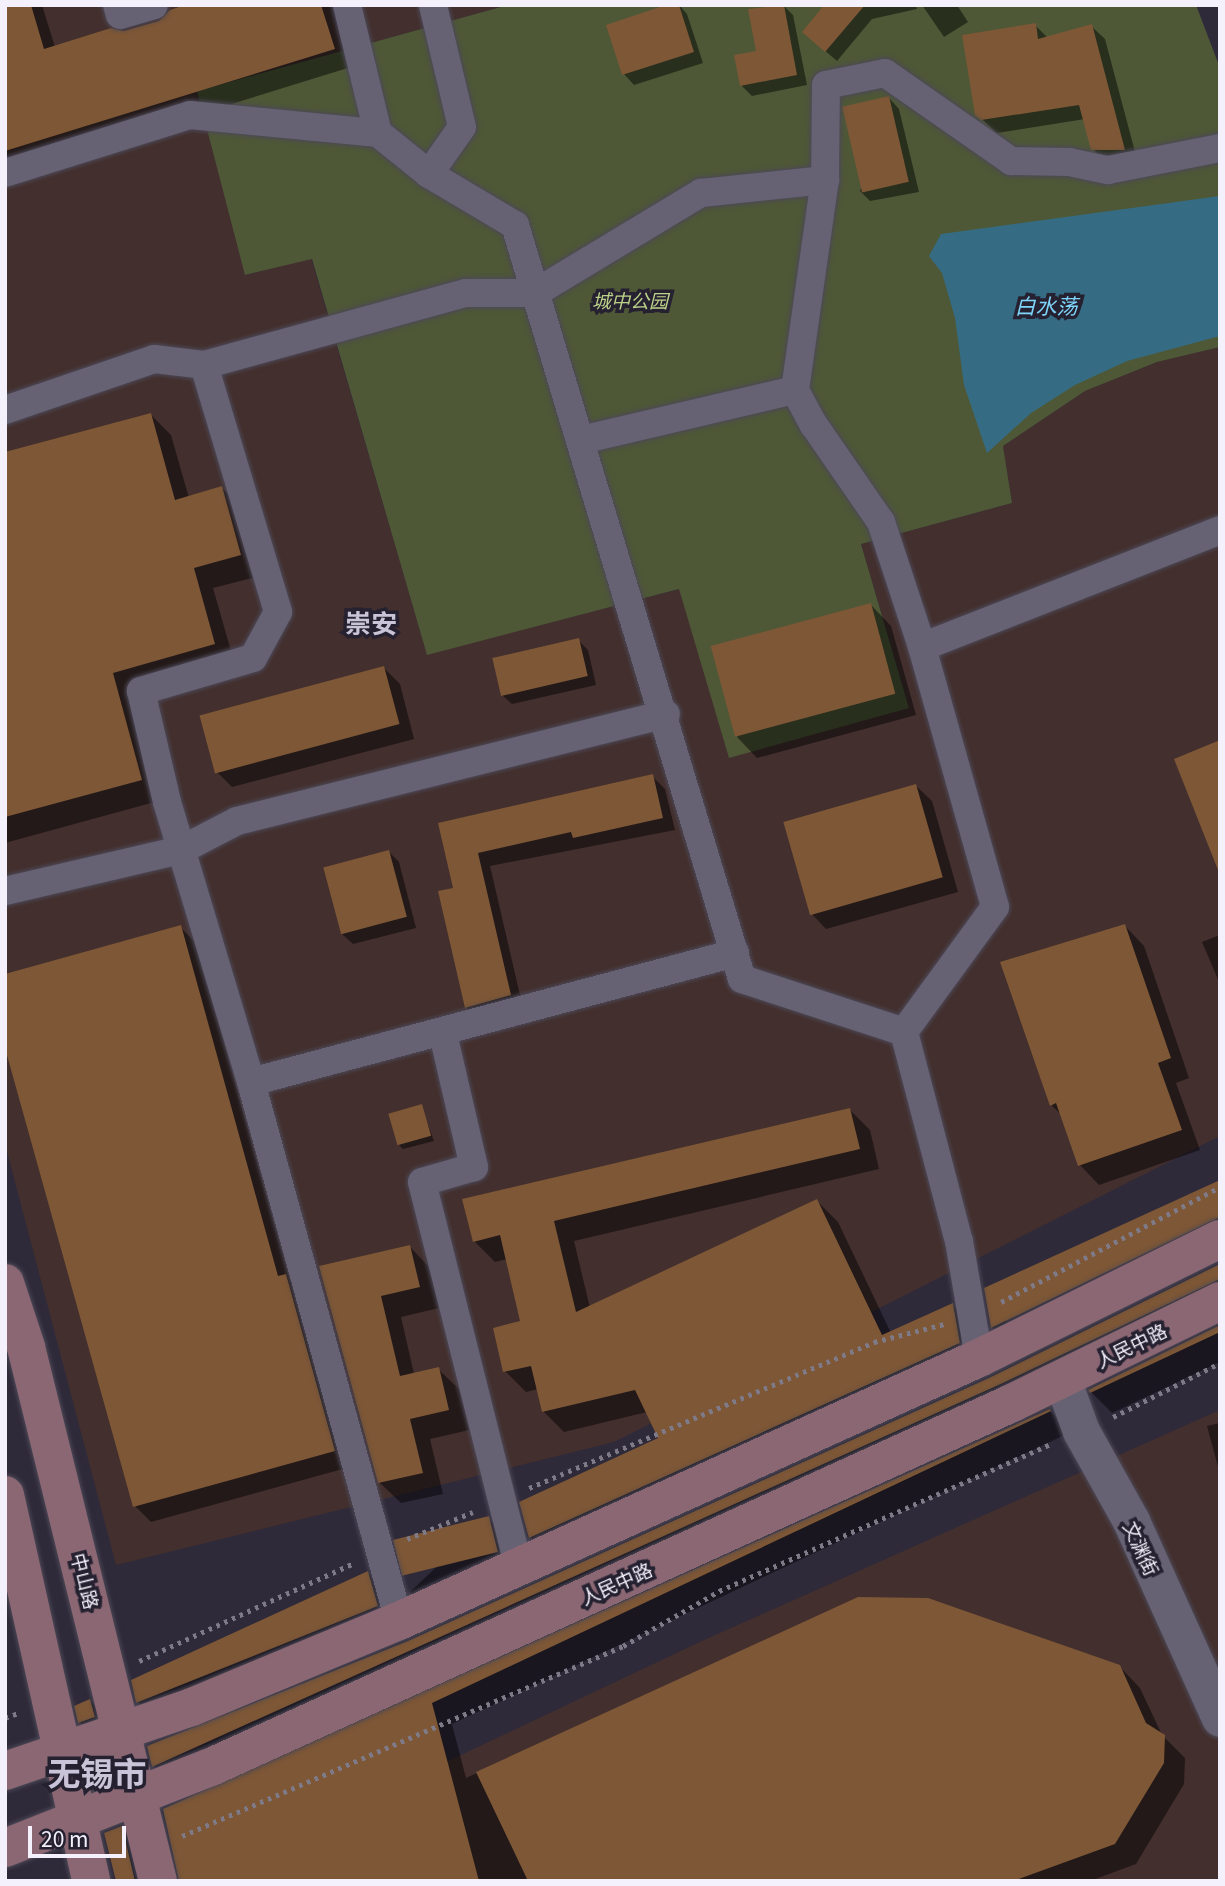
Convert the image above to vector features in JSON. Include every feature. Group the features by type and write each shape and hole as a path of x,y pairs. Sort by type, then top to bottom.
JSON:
{"main road":[{"path":"5,1771 123,1731 399,1621 979,1358 1220,1239"},
{"name":"中山路","path":"5,1283 26,1347 109,1674 154,1865"},
{"name":"人民中路","path":"5,1847 211,1768 1062,1379 1220,1301"},
{"path":"5,1495 92,1881"}],"street":[{"path":"117,5 120,15 154,5"},
{"path":"347,5 378,133"},
{"path":"429,174 462,127 433,5"},
{"path":"904,1032 995,908 922,647 881,522 814,425 795,390 825,180 826,85 884,74 1011,160 1069,162 1108,170 1220,149"},
{"path":"5,173 190,115 378,133 429,174 515,225 666,715 742,979 904,1032"},
{"path":"5,410 154,359 204,365 466,293 535,293 701,193 825,180"},
{"path":"204,365 278,611 253,658 141,691 181,850 251,1082 399,1621"},
{"path":"581,440 795,390"},
{"path":"922,647 1220,530"},
{"path":"5,891 181,850 237,821 666,715"},
{"path":"251,1082 443,1034 735,953"},
{"path":"904,1032 959,1241 979,1358"},
{"path":"443,1034 474,1167 422,1182 519,1568"},
{"name":"文渊街","path":"1062,1379 1081,1431 1130,1521 1220,1718"}],"path":[{"path":"109,1674 379,1551 874,1342 972,1317 1220,1187"},
{"path":"154,1865 623,1646 719,1591 1081,1431 1220,1363"},
{"path":"5,1718 49,1699"}],"shaded area":[{"path":"5,5 508,5 197,91 246,275 311,258 427,654 680,589 909,707 861,544 1012,503 1003,446 1085,391 1157,362 1220,347 1220,1136 614,1442 116,1565 5,1144"},
{"path":"1220,1410 1220,1881 270,1881 296,1833 704,1640"}],"green space":[{"name":"城中公园","path":"508,5 1196,5 1220,68 1220,347 1157,362 1085,391 1003,446 1012,503 861,544 909,708 729,758 679,589 427,655 312,259 245,275 197,91"}],"water":[{"name":"白水荡","path":"1220,196 1220,336 1127,361 1075,385 1031,413 987,453 964,385 955,318 942,273 929,256 941,234"}],"building":[{"path":"5,5 31,5 44,49 111,28 124,31 159,21 170,10 185,5 321,5 335,49 5,151"},
{"path":"666,5 679,5 694,52 622,75 606,25"},
{"path":"784,5 797,75 740,86 734,55 756,51 748,9"},
{"path":"824,5 865,5 825,52 802,32"},
{"path":"1036,23 1038,39 1092,24 1125,150 1091,150 1079,105 981,120 975,115 962,35"},
{"path":"889,96 909,182 862,193 842,107"},
{"path":"151,413 175,500 222,486 241,555 194,568 215,644 113,673 142,780 5,817 5,452"},
{"path":"871,603 895,694 735,737 711,646"},
{"path":"579,638 588,676 501,696 492,658"},
{"path":"384,666 400,724 215,773 200,715"},
{"path":"1220,740 1220,870 1218,870 1174,759"},
{"path":"653,774 663,818 573,838 571,832 478,853 511,995 465,1008 438,891 453,888 438,823"},
{"path":"916,784 943,877 810,915 783,822"},
{"path":"389,850 407,917 341,934 323,868"},
{"path":"1125,924 1171,1058 1158,1063 1182,1130 1078,1166 1056,1103 1050,1106 1000,962"},
{"path":"181,925 278,1276 286,1274 335,1451 133,1507 5,1048 5,974"},
{"path":"422,1104 431,1136 397,1145 388,1114"},
{"path":"850,1108 860,1149 554,1221 576,1312 817,1199 882,1335 953,1303 960,1343 529,1538 519,1502 658,1438 635,1390 542,1412 531,1366 503,1372 493,1328 520,1321 500,1235 473,1242 462,1199"},
{"path":"1220,1180 1220,1217 991,1328 984,1288"},
{"path":"410,1245 420,1287 381,1296 400,1376 439,1367 449,1410 410,1419 423,1473 378,1483 319,1266"},
{"path":"1220,1264 1220,1279 1003,1383 152,1767 147,1746 408,1641 989,1378"},
{"path":"1220,1325 1220,1332 1090,1393 1088,1390"},
{"path":"1050,1409 1051,1411 432,1703 479,1881 179,1881 163,1809"},
{"path":"489,1516 498,1552 402,1576 393,1540"},
{"path":"368,1571 378,1606 136,1703 131,1680"},
{"path":"858,1597 928,1598 1120,1665 1146,1723 1165,1735 1164,1763 1115,1844 1013,1881 528,1881 476,1772"},
{"path":"90,1699 95,1717 78,1723 74,1706"},
{"path":"105,1760 111,1783 93,1790 88,1766"},
{"path":"122,1826 135,1881 116,1881 104,1833"}],"district":[{"name":"崇安","path":"371,622"},
{"name":"无锡市","path":"97,1773"}]}
